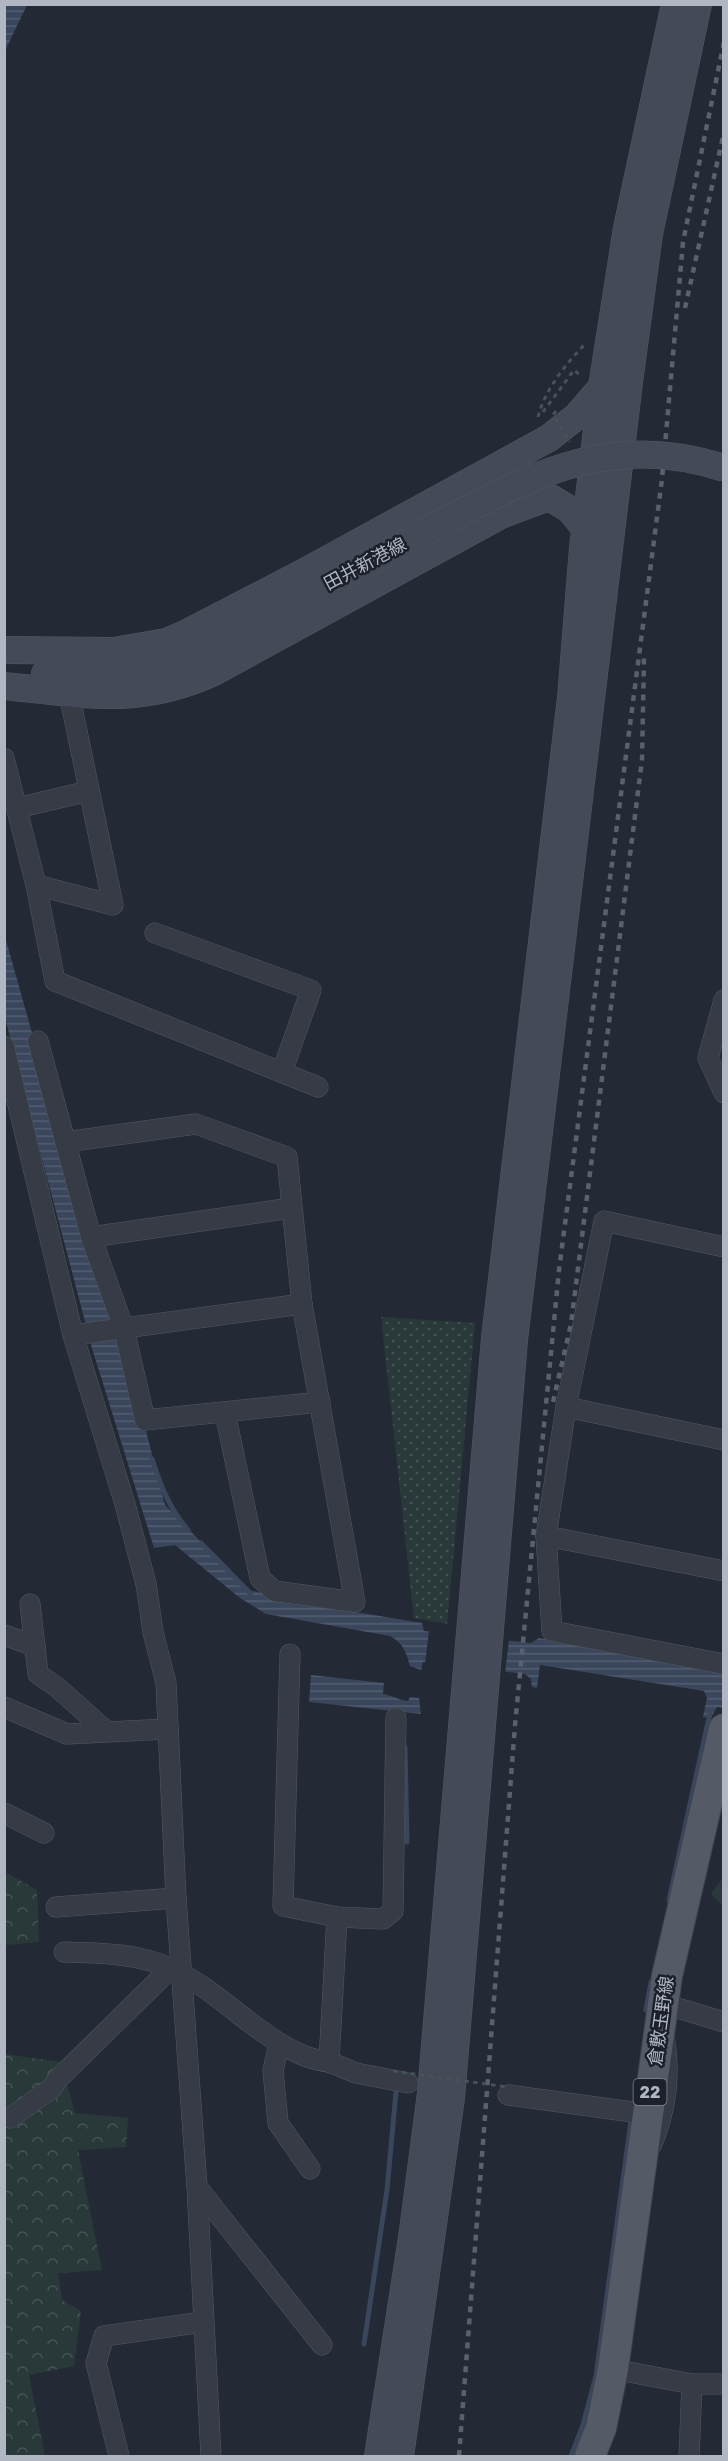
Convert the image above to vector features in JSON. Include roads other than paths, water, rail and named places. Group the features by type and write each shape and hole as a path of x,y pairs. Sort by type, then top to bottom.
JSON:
{"main road":[{"name":"倉敷玉野線","path":"591,2457 601,2428 613,2369 671,1952 716,1788 723,1729"}],"street":[{"path":"4,650 114,651 166,642 301,574 543,428 578,416 591,382 675,4"},
{"path":"480,1637 495,1338 571,698 591,482 610,434 649,234 698,4"},
{"path":"378,2457 412,2238 430,2093 514,1340 620,463 591,382"},
{"path":"543,428 610,434"},
{"name":"田井新港線","path":"4,670 104,675 138,671 191,655 506,488 564,465 606,457 641,454 684,457 723,468"},
{"path":"4,686 119,696 162,691 186,685 224,667 501,515 591,482 620,463"},
{"path":"549,497 570,509 585,528"},
{"path":"36,885 113,905 69,693"},
{"path":"4,758 36,885 55,981 318,1087"},
{"path":"17,808 89,791"},
{"path":"155,933 311,990 282,1072"},
{"path":"723,1000 708,1058 723,1093"},
{"path":"38,1041 92,1237 124,1329 145,1420 320,1402"},
{"path":"4,1046 73,1335 125,1504 146,1584 153,1632 166,1683 177,1971 197,2187 211,2457"},
{"path":"65,1142 196,1124 287,1157 302,1304 355,1602 274,1591 260,1578 225,1413"},
{"path":"92,1237 291,1208"},
{"path":"723,1247 604,1221 566,1407 546,1536 552,1631 723,1664"},
{"path":"73,1335 302,1304"},
{"path":"566,1407 723,1440"},
{"path":"546,1536 723,1571"},
{"path":"30,1604 38,1674 58,1688 106,1731"},
{"path":"4,1635 35,1646"},
{"path":"290,1654 283,1905 337,1917 383,1919 393,1911 396,1718"},
{"path":"400,2457 451,2098 477,1670"},
{"path":"4,1707 67,1734 168,1729"},
{"path":"4,1813 44,1833"},
{"path":"56,1907 176,1899"},
{"path":"329,2062 337,1917"},
{"path":"64,1952 132,1956 177,1971 210,1991 279,2043 356,2073 401,2077"},
{"path":"10,2118 52,2088 57,2080 177,1971"},
{"path":"664,2004 723,2022"},
{"path":"279,2043 273,2071 278,2123 310,2169"},
{"path":"508,2091 647,2114"},
{"path":"197,2187 322,2345"},
{"path":"119,2457 96,2363 104,2336 203,2322"},
{"path":"613,2369 692,2384 723,2384"},
{"path":"689,2457 692,2384"}],"lane":[{"path":"636,2195 667,2118 672,2082 672,2051 664,2004"}],"water":[{"path":"4,5 27,5 5,51"},
{"path":"4,933 123,1341 165,1505 248,1590 422,1623 424,1631 531,1643 539,1638 709,1667 723,1673 723,1708 717,1707 711,1718 703,1717 707,1698 704,1691 540,1665 537,1688 532,1687 531,1679 525,1674 423,1662 421,1670 410,1666 404,1649 390,1636 266,1614 240,1598 175,1545 154,1548 92,1348 5,1018"},
{"path":"311,1675 384,1683 383,1694 408,1701 410,1697 419,1698 421,1714 309,1702"}],"waterway":[{"path":"152,1459 166,1496 188,1530"},
{"path":"201,1543 251,1594"},
{"path":"669,1900 710,1713"},
{"path":"405,1747 407,1842"},
{"path":"646,2010 651,1982"},
{"path":"364,2344 387,2190 396,2092"},
{"path":"571,2456 583,2425 596,2376 631,2121"}],"railway":[{"path":"459,2456 515,1725 559,1270 662,479 683,242 724,42"},
{"path":"685,308 724,132"},
{"path":"553,1402 571,1324 642,760 644,658"}]}
